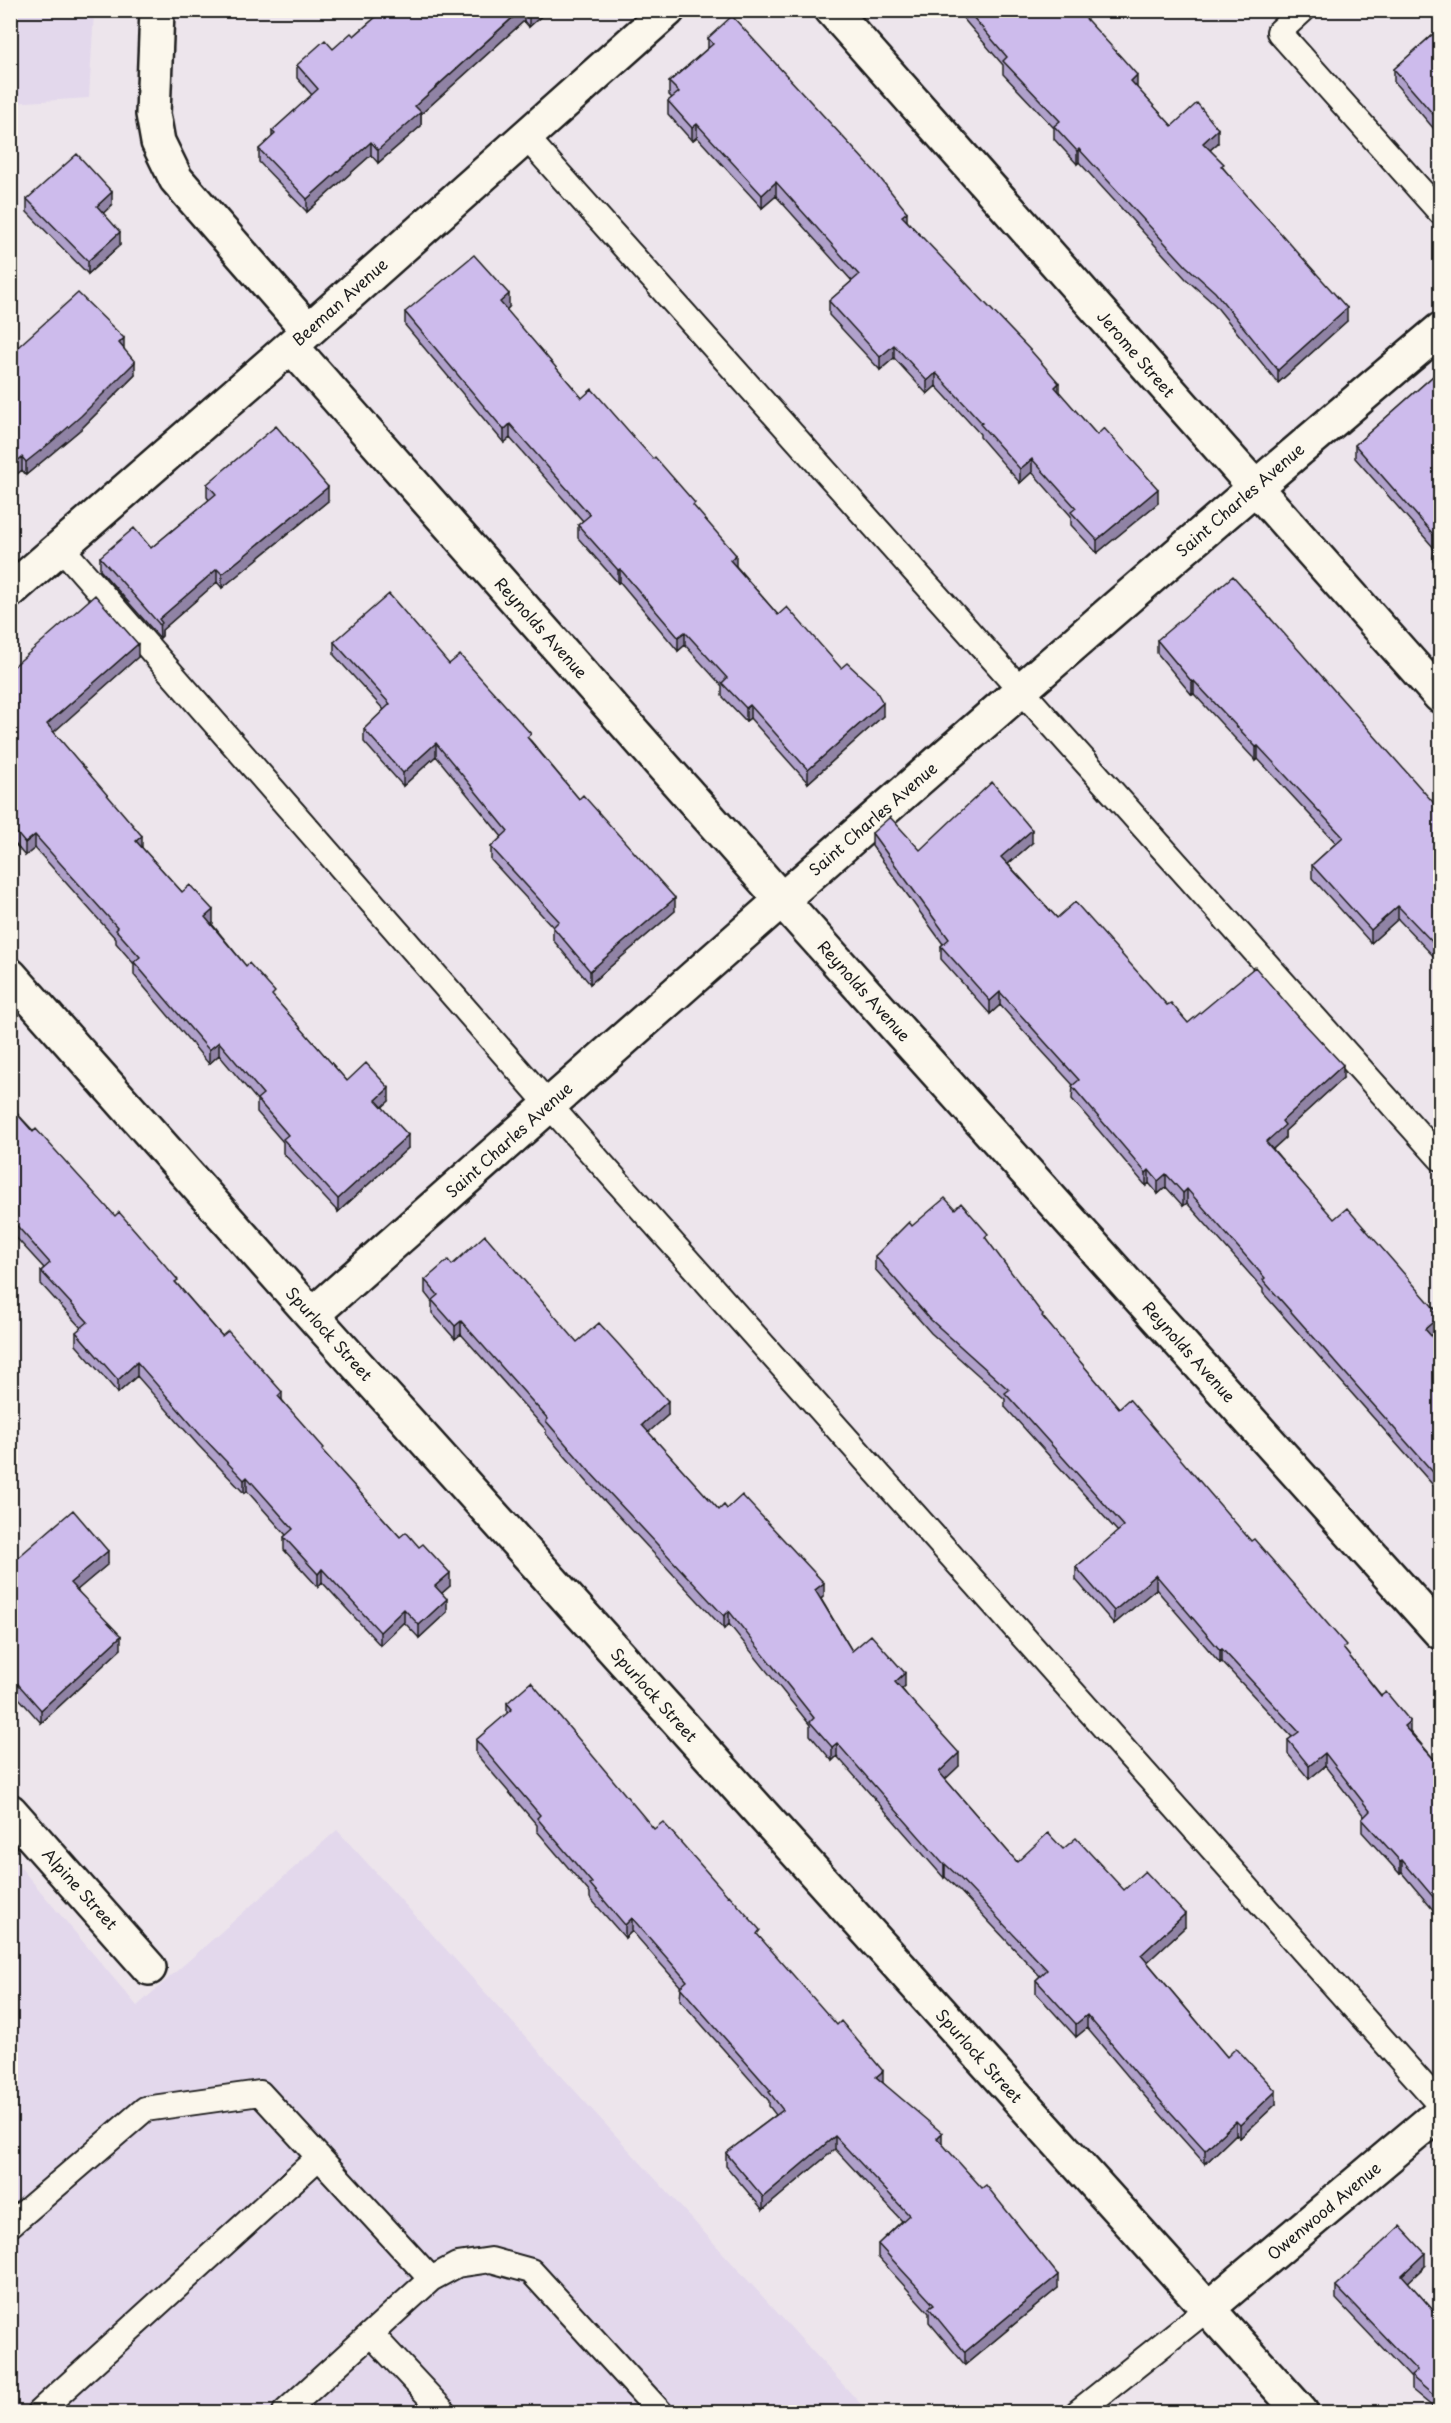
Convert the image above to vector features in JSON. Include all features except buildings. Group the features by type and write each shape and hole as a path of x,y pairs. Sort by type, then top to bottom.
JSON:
{"street":[{"name":"Reynolds Avenue","path":"158,10 153,114 158,142 176,179 300,338 781,899 1440,1632"},
{"name":"Jerome Street","path":"832,10 1440,696"},
{"name":"Beeman Avenue","path":"10,591 526,137 657,14"},
{"name":"Saint Charles Avenue","path":"312,1315 781,899 1254,487 1440,330"},
{"name":"Spurlock Street","path":"10,975 312,1315 1301,2412"},
{"name":"Alpine Street","path":"10,1811 149,1968"},
{"name":"Owenwood Avenue","path":"1207,2309 1440,2113"}],"lane":[{"path":"1303,10 1279,32 1440,212"},
{"path":"526,137 1440,1158"},
{"path":"60,546 549,1105 1440,2104"},
{"path":"10,2225 145,2109 260,2093 431,2278"},
{"path":"39,2412 318,2157"},
{"path":"285,2412 431,2278 456,2265 491,2260 531,2271 660,2412"},
{"path":"1078,2412 1207,2309"},
{"path":"371,2334 444,2412"}],"shaded area":[{"path":"11,10 94,11 89,98 11,103"},
{"path":"337,1830 868,2412 11,2412 10,1855 137,2006"}]}
